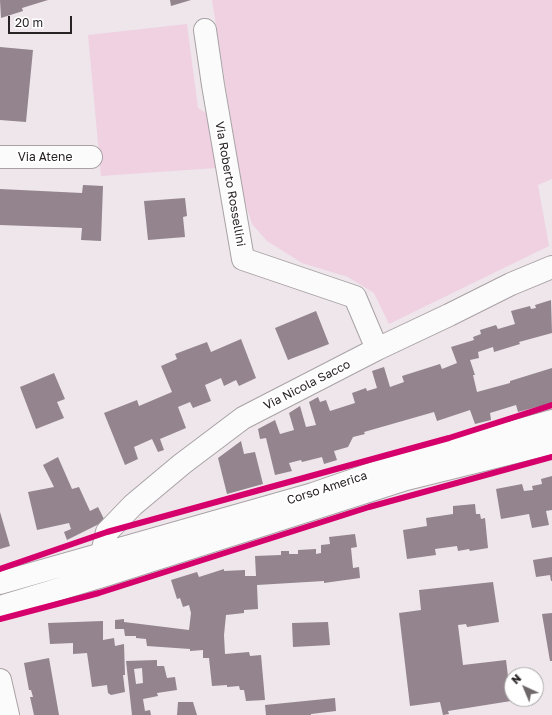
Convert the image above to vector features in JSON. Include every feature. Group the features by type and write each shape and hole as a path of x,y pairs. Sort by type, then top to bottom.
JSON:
{"street":[{"name":"Via Roberto Rossellini","path":"205,30 243,259 355,297 377,349"},
{"name":"Via Atene","path":"0,157 91,157"},
{"name":"Via Nicola Sacco","path":"102,553 107,532 133,505 182,464 243,418 377,349 511,284 552,267"},
{"name":"Corso America","path":"0,583 313,494 415,459 552,421"},
{"name":"Corso America","path":"0,607 109,574 406,479 552,443"},
{"path":"102,553 109,574"},
{"path":"0,680 8,715"}],"shaded area":[{"path":"212,0 552,0 552,179 538,185 549,246 389,324 374,293 348,277 302,263 267,241 252,224 243,196"},
{"path":"187,24 198,108 209,115 216,168 101,176 88,35"}],"building":[{"path":"0,0 48,0 22,8 23,11 1,18"},
{"path":"170,0 191,0 171,6"},
{"path":"0,47 33,50 26,122 0,120"},
{"path":"83,185 103,186 101,241 81,240 82,228 0,225 0,189 82,193"},
{"path":"185,198 187,216 183,217 185,237 148,240 144,201"},
{"path":"551,300 552,333 519,342 520,344 494,352 493,347 478,352 479,358 470,360 475,375 473,375 477,392 510,383 510,381 552,368 552,403 518,412 516,405 490,413 491,420 475,424 470,410 437,421 434,412 364,432 365,434 353,437 348,447 334,451 337,460 324,464 322,457 302,462 301,460 289,463 292,471 275,475 266,438 260,439 258,429 275,420 280,434 294,430 289,413 300,406 306,427 316,425 309,402 318,397 320,402 326,400 330,411 355,403 352,393 366,388 367,391 377,388 372,371 384,367 390,387 404,382 402,376 440,364 442,369 457,363 451,347 474,340 473,337 481,334 480,330 496,325 498,329 515,324 511,311 530,306 531,309 536,308 535,305"},
{"path":"316,311 329,344 288,360 275,328"},
{"path":"241,339 256,378 239,386 236,380 224,386 221,378 205,385 211,401 193,408 190,402 178,407 186,428 160,439 164,450 158,452 152,439 134,447 138,459 125,465 104,413 137,400 139,406 172,392 161,366 177,359 175,354 207,342 211,352"},
{"path":"54,373 65,399 57,402 64,418 36,429 20,387"},
{"path":"241,441 244,454 255,452 263,484 227,494 218,458"},
{"path":"58,457 72,489 79,487 90,511 98,507 105,521 67,540 64,532 71,529 69,523 37,530 28,492 54,487 43,465"},
{"path":"552,476 552,510 546,511 549,525 532,528 529,514 501,519 496,489 522,484 524,491 533,490 532,486 542,484 541,479"},
{"path":"475,504 476,514 480,514 481,519 485,518 488,548 458,551 457,546 435,549 436,555 407,559 403,530 427,526 426,518 453,514 453,506"},
{"path":"0,512 10,546 0,549"},
{"path":"355,534 357,547 351,548 353,568 359,567 360,578 324,583 324,581 257,585 258,609 244,610 244,613 226,615 224,635 225,654 249,652 250,656 261,655 265,700 246,701 244,690 240,690 239,686 212,686 209,658 203,658 203,650 190,651 190,649 147,646 146,639 136,638 136,636 125,636 124,629 115,629 115,620 124,619 124,622 189,630 191,613 189,605 183,607 180,598 177,599 171,580 197,572 199,577 224,569 224,571 245,570 245,576 256,576 255,556 281,555 281,551 289,551 289,554 298,554 298,550 316,549 316,554 321,553 321,545 330,544 329,537"},
{"path":"552,557 552,581 550,575 536,577 533,560"},
{"path":"493,582 499,622 467,627 466,624 458,625 463,665 506,660 507,667 504,667 504,702 448,711 449,714 443,715 440,702 410,706 399,613 421,610 419,590"},
{"path":"552,613 552,661 550,661 542,614"},
{"path":"103,621 103,640 114,638 115,646 124,644 125,675 123,675 125,692 111,695 108,693 107,685 92,687 87,653 73,654 73,643 50,644 48,623"},
{"path":"328,622 330,645 293,647 292,623"},
{"path":"49,658 59,715 34,715 30,697 33,697 31,690 29,690 24,663"},
{"path":"157,660 157,666 164,666 167,678 175,677 177,690 157,693 158,696 143,699 145,711 150,710 151,715 132,715 126,661","holes":["142,668 143,683 136,684 134,669"]},
{"path":"335,698 336,711 311,715 266,715 265,705"},
{"path":"178,702 193,702 197,715 177,715"}],"cycle path":[{"path":"0,569 107,532 449,438 552,405"},
{"path":"0,619 99,593 369,507 552,457"}]}
